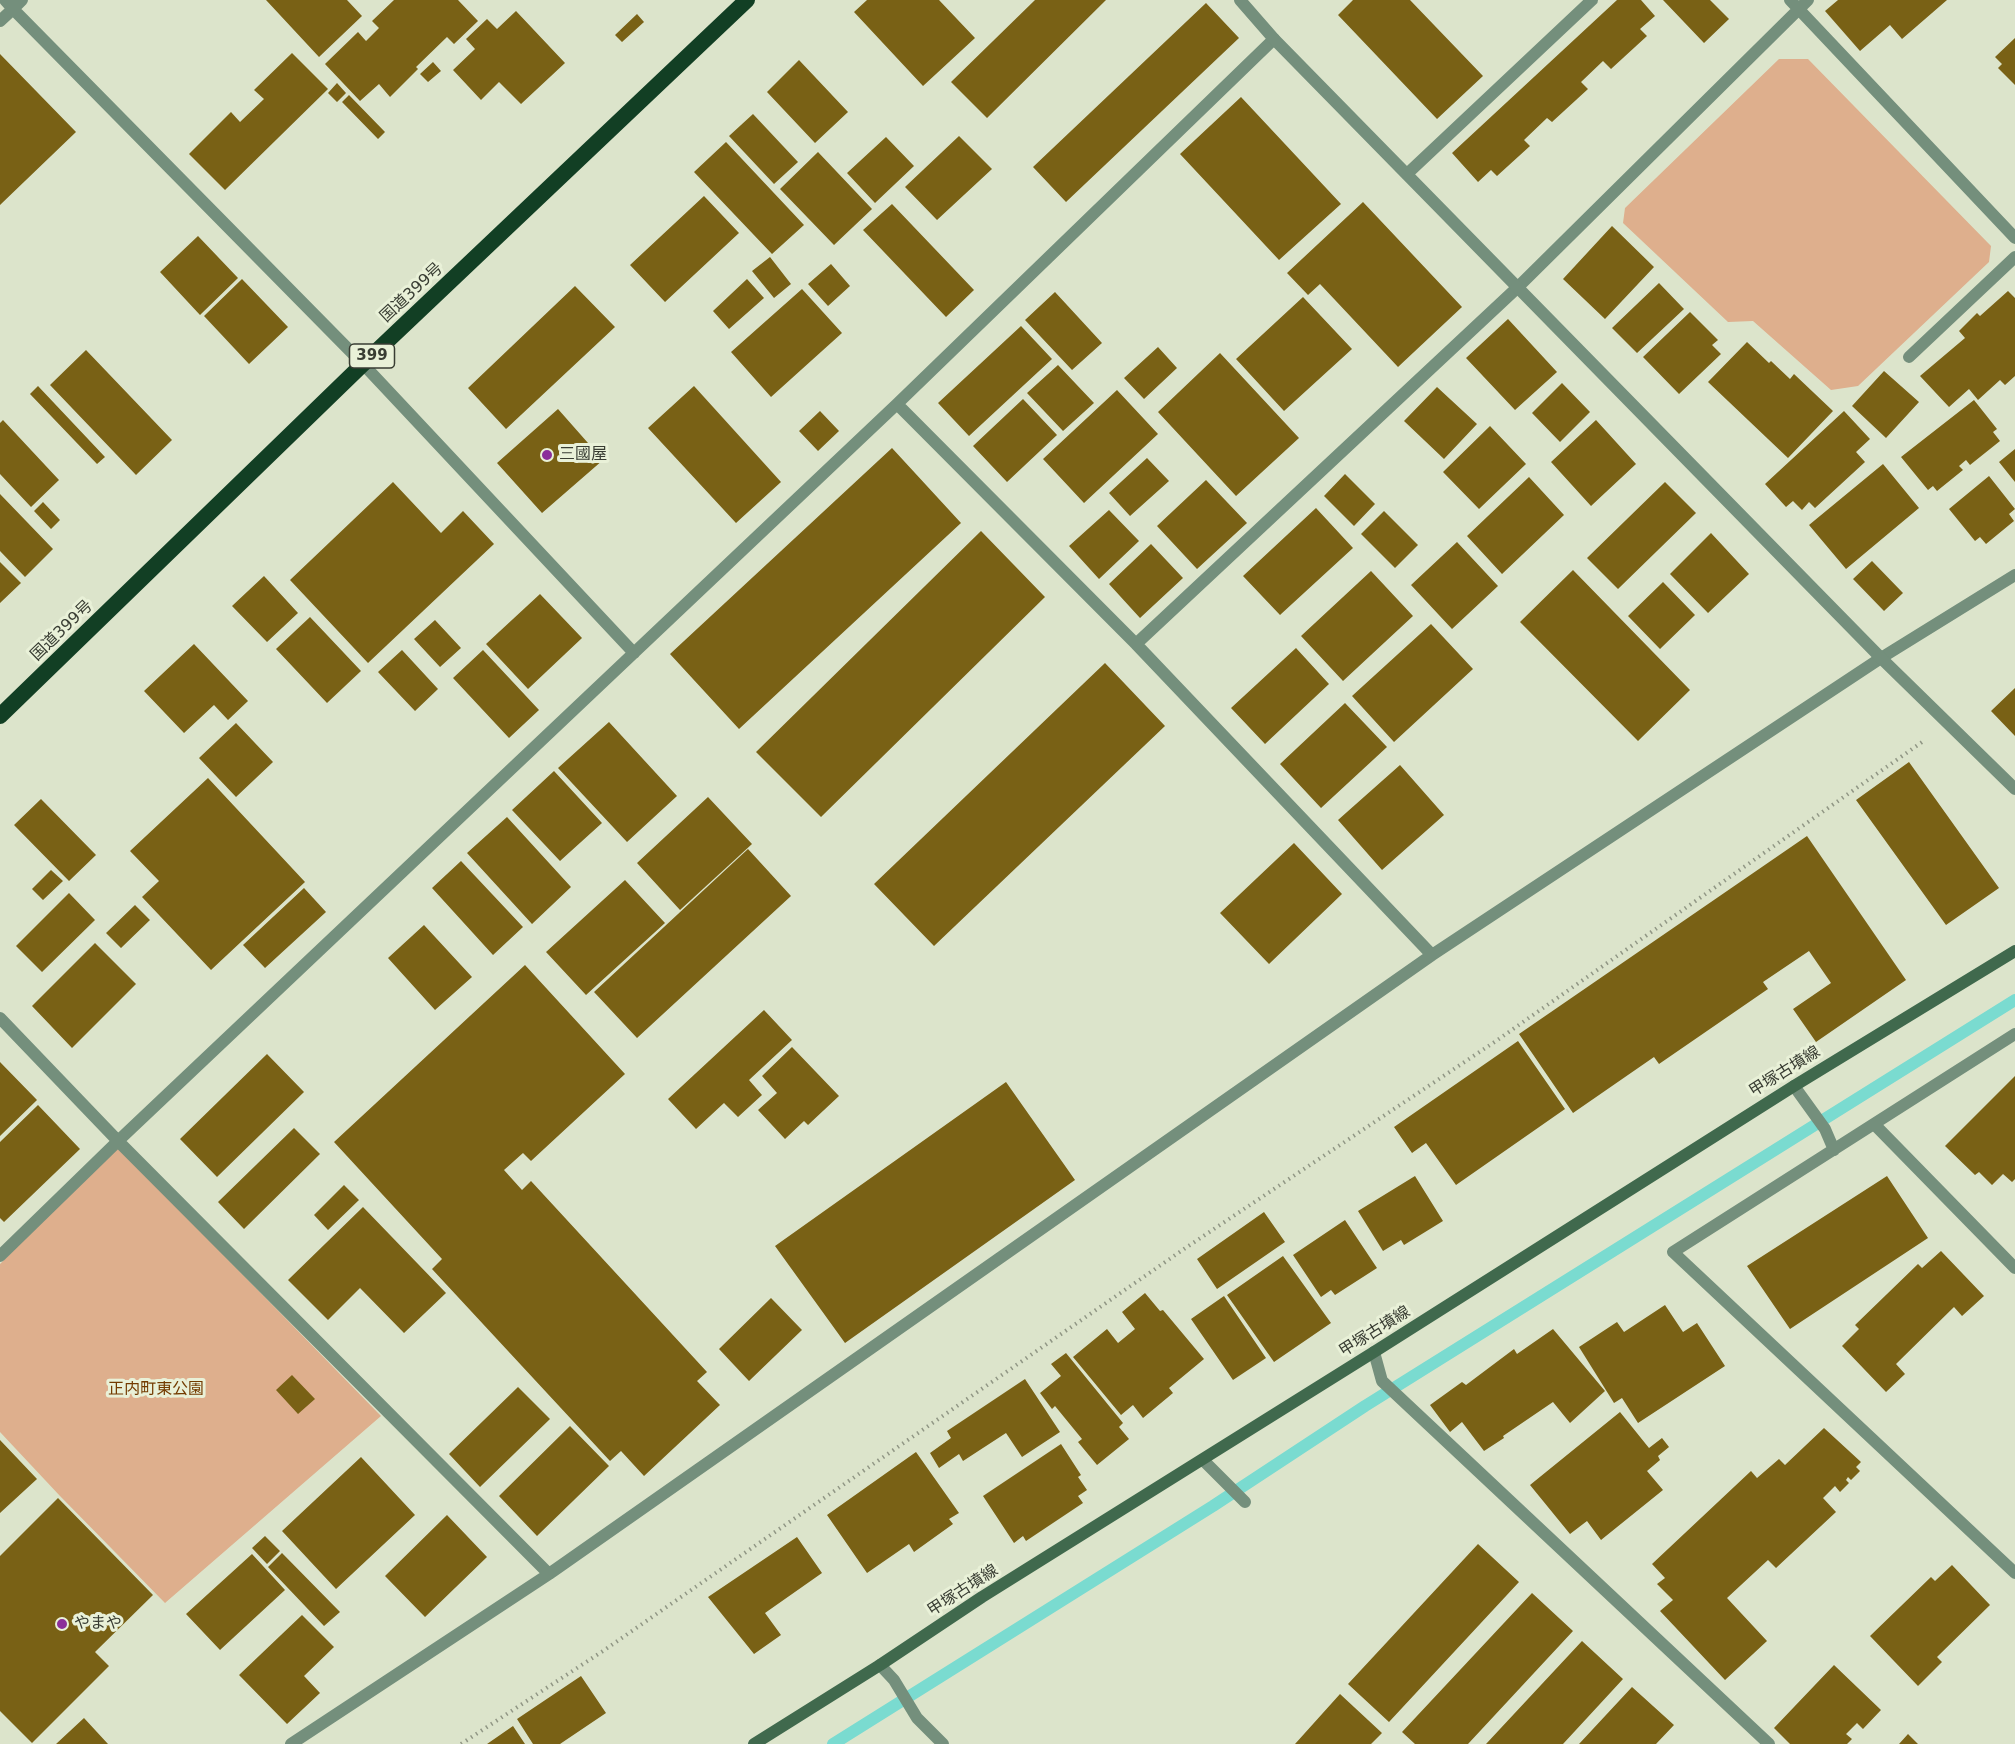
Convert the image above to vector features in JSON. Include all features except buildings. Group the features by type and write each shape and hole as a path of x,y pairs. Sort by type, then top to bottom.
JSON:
{"highway":[{"name":"国道399号","path":"0,716 363,364 747,0"}],"main road":[{"name":"甲塚古墳線","path":"754,1744 880,1665 982,1597 1794,1086 2015,951"}],"street":[{"path":"1240,0 1274,39 1881,658 2015,789"},
{"path":"1407,174 1592,0"},
{"path":"0,21 13,3 363,364 634,653"},
{"path":"1136,644 1518,287 1799,3 2015,238"},
{"path":"0,1256 118,1141 897,404 1274,39"},
{"path":"1909,357 2015,257"},
{"path":"897,404 1136,644 1432,955"},
{"path":"291,1744 549,1574 1432,955 1881,658 2015,574"},
{"path":"0,1018 118,1141 549,1574"},
{"path":"2015,1034 1673,1252 2015,1573"},
{"path":"1794,1086 1825,1129 1834,1150"},
{"path":"1875,1125 2015,1268"},
{"path":"1374,1352 1382,1380 1769,1744"},
{"path":"1203,1460 1245,1502"},
{"path":"880,1665 894,1680 917,1718 943,1744"}],"path":[{"path":"461,1744 603,1651 1175,1256 1496,1041 1948,724"}],"green space":[{"path":"1779,59 1808,59 1991,246 1989,262 1858,386 1831,390 1753,321 1728,322 1623,223 1625,208"},
{"name":"正内町東公園","path":"118,1147 381,1416 165,1603 0,1432 0,1264"}],"waterway":[{"path":"833,1744 1213,1506 1365,1406 2015,1000"}],"place":[{"name":"三國屋","path":"547,455"},
{"name":"やまや","path":"62,1624"}]}
